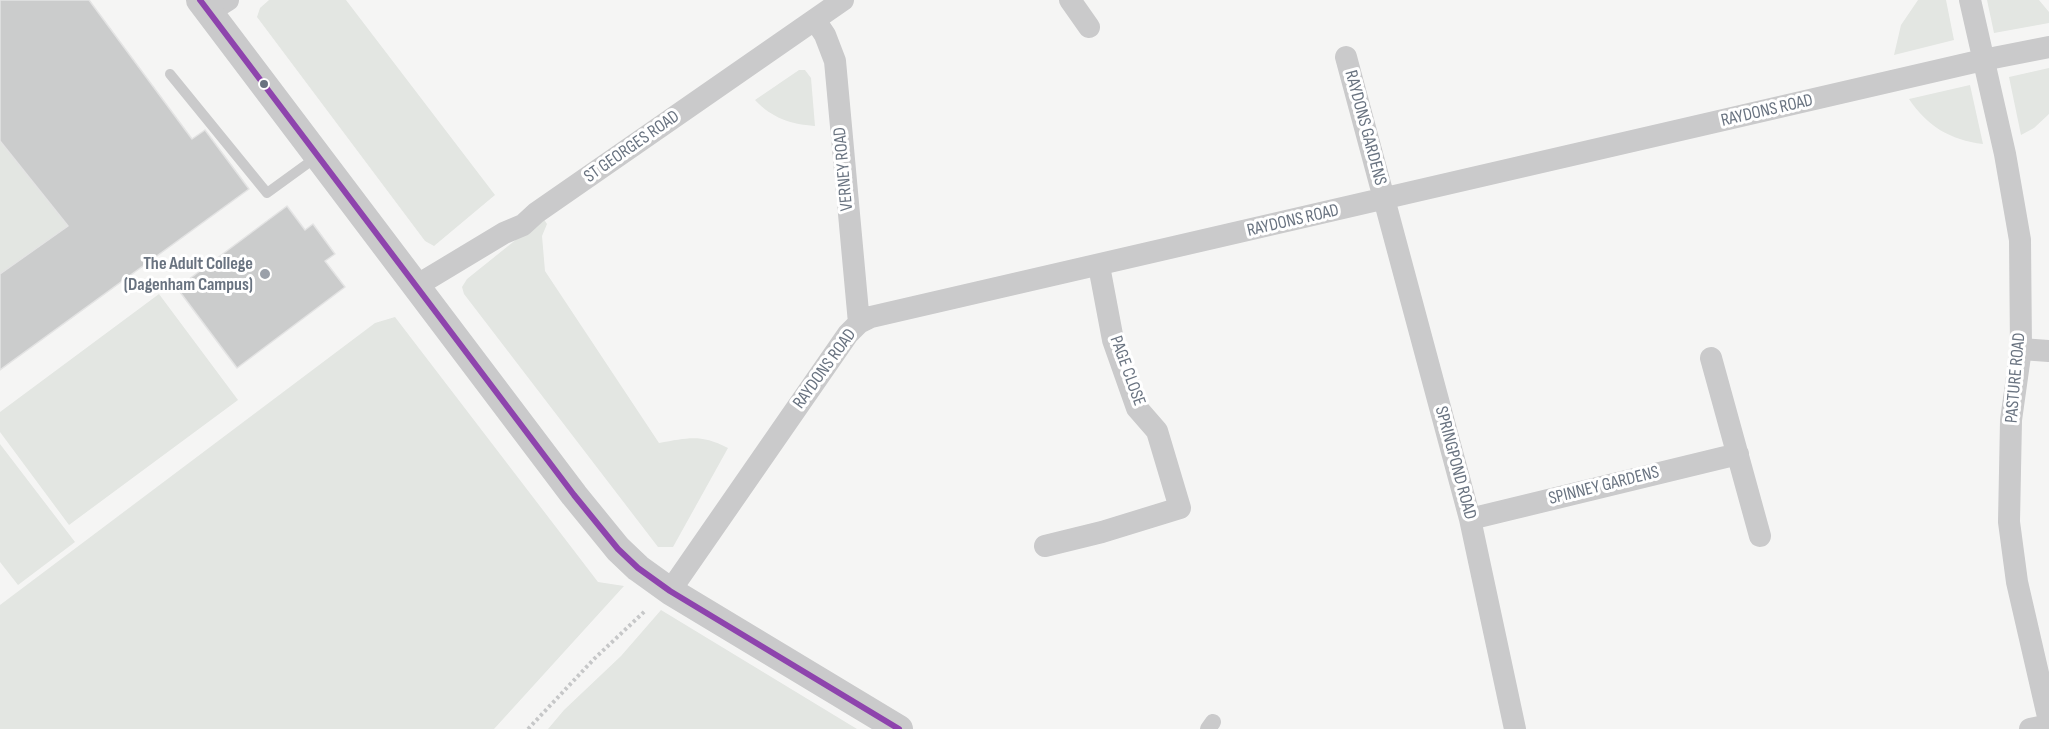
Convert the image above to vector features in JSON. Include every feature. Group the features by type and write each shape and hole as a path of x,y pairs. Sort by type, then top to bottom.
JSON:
{"street":[{"name":"ST GEORGES ROAD","path":"416,286 504,233 523,225 536,213 843,0"},
{"path":"1070,0 1089,27"},
{"name":"PASTURE ROAD","path":"1970,0 2005,154 2020,240 2021,349 2011,420 2009,522 2017,582 2049,723"},
{"path":"213,4 318,156 605,533 638,568 670,591 898,729"},
{"name":"VERNEY ROAD","path":"815,20 825,35 835,61 859,322"},
{"name":"RAYDONS ROAD","path":"670,591 848,334 859,322 871,317 1983,60 2049,47"},
{"name":"RAYDONS GARDENS","path":"1346,57 1384,200"},
{"name":"SPRINGPOND ROAD","path":"1384,200 1470,519 1515,729"},
{"name":"PAGE CLOSE","path":"1045,546 1102,532 1180,508 1157,431 1137,408 1113,340 1099,266"},
{"path":"2021,349 2049,351"},
{"path":"1711,358 1760,536"},
{"name":"SPINNEY GARDENS","path":"1470,519 1738,454"},
{"path":"2030,729 2049,723"}],"lane":[{"path":"171,74 267,193 318,156"}],"path":[{"path":"528,729 594,659 645,611"}],"shaded area":[{"path":"269,0 346,0 495,195 434,246 425,241 257,17 260,8"},
{"path":"1918,0 1946,0 1954,40 1894,55 1901,25"},
{"path":"1987,0 2039,0 2049,12 2049,23 1994,33"},
{"path":"2049,68 2049,114 2034,128 2021,135 2009,77"},
{"path":"799,70 805,70 811,78 815,126 782,119 755,100"},
{"path":"1970,85 1983,144 1960,139 1940,130 1916,109 1909,99"},
{"path":"0,141 68,226 0,274"},
{"path":"543,218 547,224 542,236 545,271 659,443 694,438 728,448 673,547 658,547 464,294 462,287 467,279"},
{"path":"159,294 238,400 69,525 0,432 0,412"},
{"path":"395,317 598,582 624,586 494,729 0,729 0,605 375,323"},
{"path":"0,444 75,542 18,585 0,562"},
{"path":"661,610 857,729 548,729 564,710 621,656"}],"building":[{"path":"0,0 89,0 192,139 205,130 249,189 0,370 0,274 68,226 0,141"},
{"name":"The Adult College (Dagenham Campus)","path":"287,206 305,230 313,224 335,254 325,261 345,287 237,368 177,288"}],"transit line":[{"path":"200,0 574,495 618,549 638,568 670,591 899,729"}],"place":[{"name":"The Adult College (Dagenham Campus)","path":"265,274"}]}
